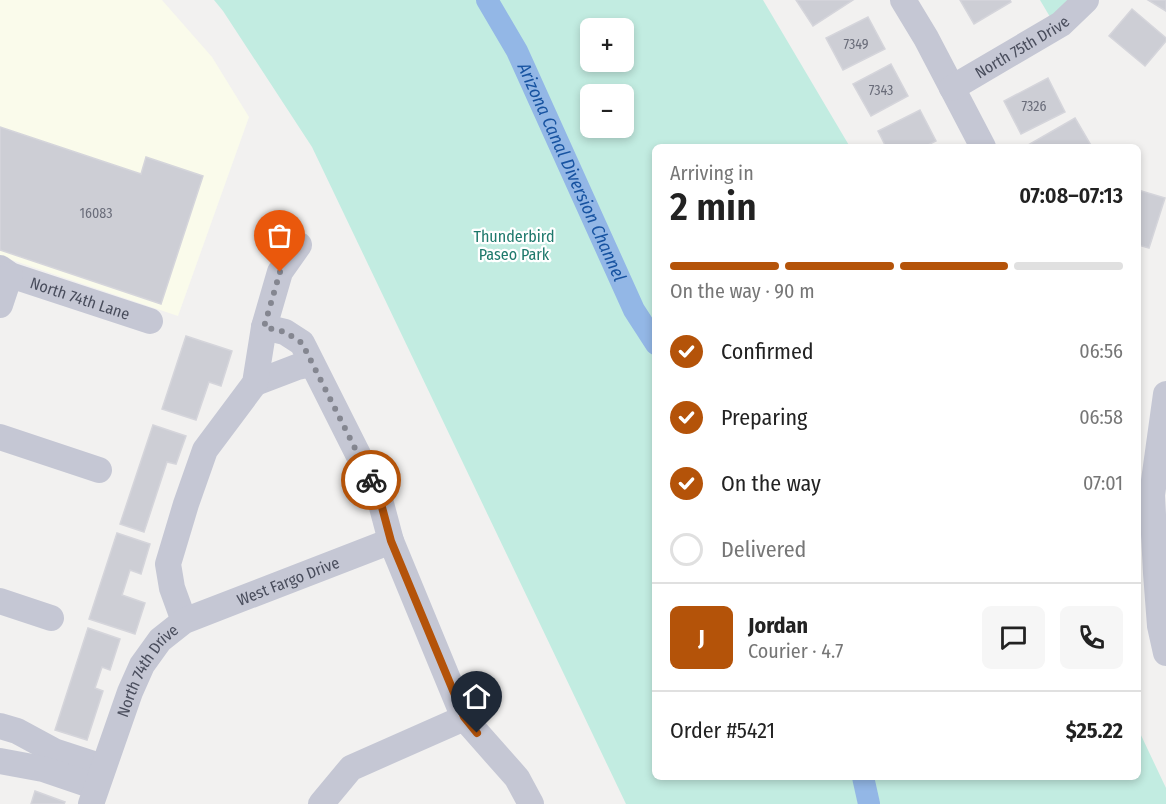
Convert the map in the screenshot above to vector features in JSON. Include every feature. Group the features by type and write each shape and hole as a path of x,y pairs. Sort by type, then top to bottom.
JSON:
{"street":[{"path":"903,0 981,144"},
{"name":"North 75th Drive","path":"952,88 1061,24 1086,0"},
{"name":"North 74th Drive","path":"97,786 130,692 142,665 160,640 184,621 172,588 168,564 186,504 205,450 255,383 264,327 280,272 299,245"},
{"name":"North 74th Lane","path":"0,305 5,272 150,321"},
{"path":"264,327 285,332 302,343 379,496 391,541 464,717 517,778 531,804"},
{"path":"255,383 312,364"},
{"path":"1166,394 1152,495 1160,626 1166,652"},
{"path":"0,437 99,470"},
{"name":"West Fargo Drive","path":"184,621 391,541"},
{"path":"0,601 51,618"},
{"path":"321,804 351,768 464,717"},
{"path":"8,728 54,751 97,786 43,769 3,762 8,728"}],"shaded area":[{"path":"0,0 162,0 212,57 249,117 178,316 0,256"}],"green space":[{"name":"Thunderbird Paseo Park","path":"214,0 763,0 848,144 652,144 652,780 1141,780 1141,735 1166,788 1166,804 626,804 312,147"},
{"path":"1040,0 1086,0 1056,27"}],"building":[{"path":"796,0 853,0 813,26"},
{"path":"960,0 1010,0 1011,2 974,24"},
{"path":"1148,0 1166,0 1166,11"},
{"path":"1132,9 1166,38 1166,41 1145,66 1109,36"},
{"path":"868,17 885,49 843,70 826,38"},
{"path":"891,64 908,96 871,116 853,84"},
{"path":"1048,78 1065,112 1021,134 1004,101"},
{"path":"920,110 936,141 930,144 884,144 878,131"},
{"path":"1075,118 1090,144 1030,144"},
{"path":"0,127 141,174 146,157 203,176 161,304 0,250"},
{"path":"1141,191 1165,198 1149,248 1141,246"},
{"path":"186,336 232,351 221,386 209,382 196,420 162,409"},
{"path":"153,425 186,436 176,464 167,462 144,532 120,524"},
{"path":"117,533 150,544 141,574 130,570 122,595 145,603 135,634 89,619"},
{"path":"88,628 120,639 110,670 102,667 95,688 103,691 87,740 55,730"},
{"path":"35,791 65,802 64,804 31,804"}],"waterway":[{"name":"Arizona Canal Diversion Channel","path":"487,0 517,51 634,310 652,338"},
{"name":"Arizona Canal Diversion Channel","path":"864,780 869,804"}],"way so far":[{"path":"280,272 264,327 285,332 302,343 371,480"}],"route":[{"path":"371,480 379,496 391,541 464,717 477,733"}]}
